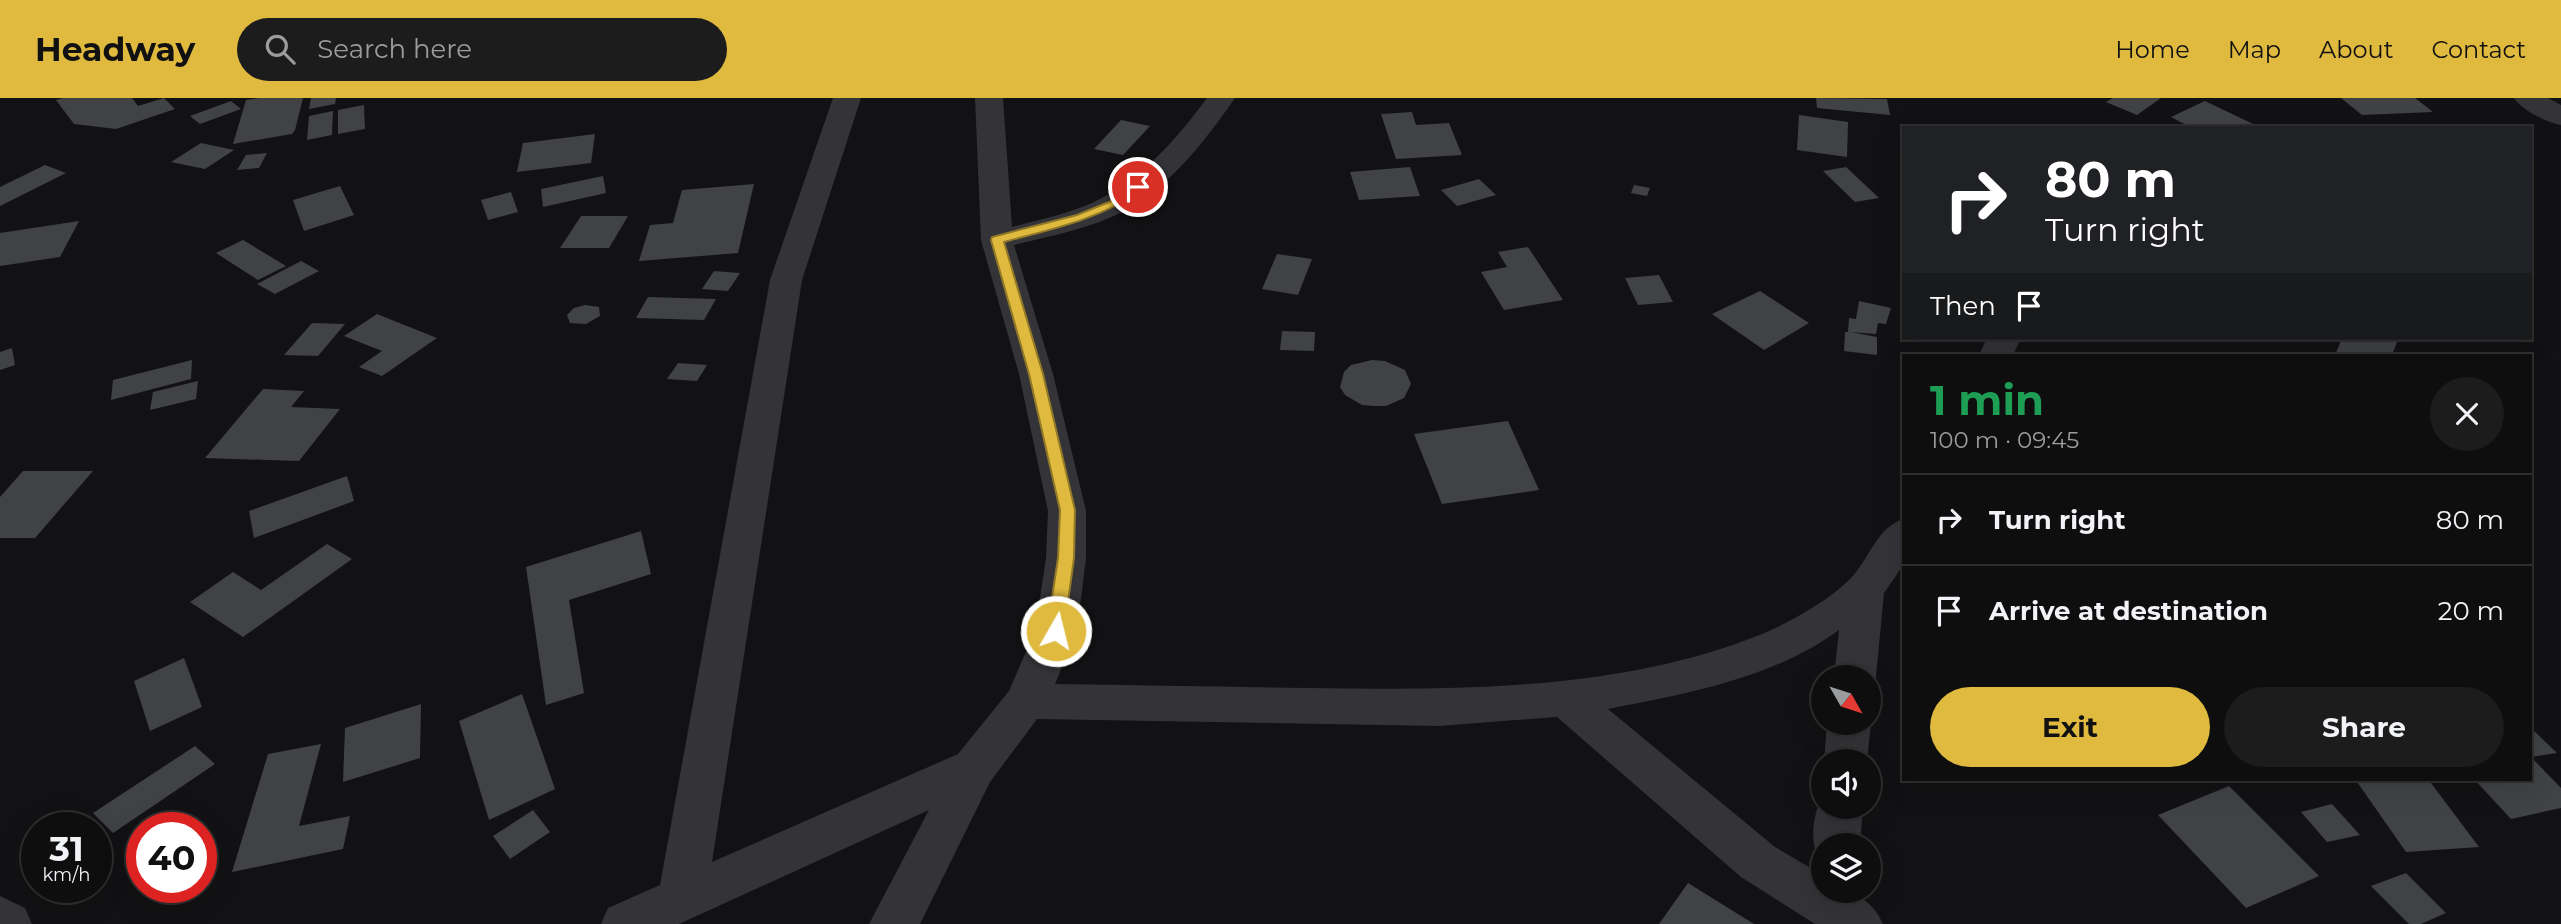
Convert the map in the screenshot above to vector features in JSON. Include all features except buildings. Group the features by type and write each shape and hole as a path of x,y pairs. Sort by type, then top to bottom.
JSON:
{"street":[{"path":"682,900 786,280 847,98"},
{"path":"894,924 974,768 1026,701 1056,631 1066,558 1068,510 1036,374 997,240 989,98"},
{"path":"997,240 1081,217 1113,204 1138,187 1197,132 1221,98"},
{"path":"2528,98 2561,117"},
{"path":"1026,701 1439,708 1566,699 1678,678 1757,654 1799,637 1864,591 1902,536"},
{"path":"1856,665 1864,591"},
{"path":"1566,699 1758,862 1846,910"},
{"path":"625,924 974,768"},
{"path":"0,919 8,924"}],"route":[{"path":"1056,631 1066,558 1068,510 1036,374 997,240 1081,217 1113,204 1138,187"}]}
